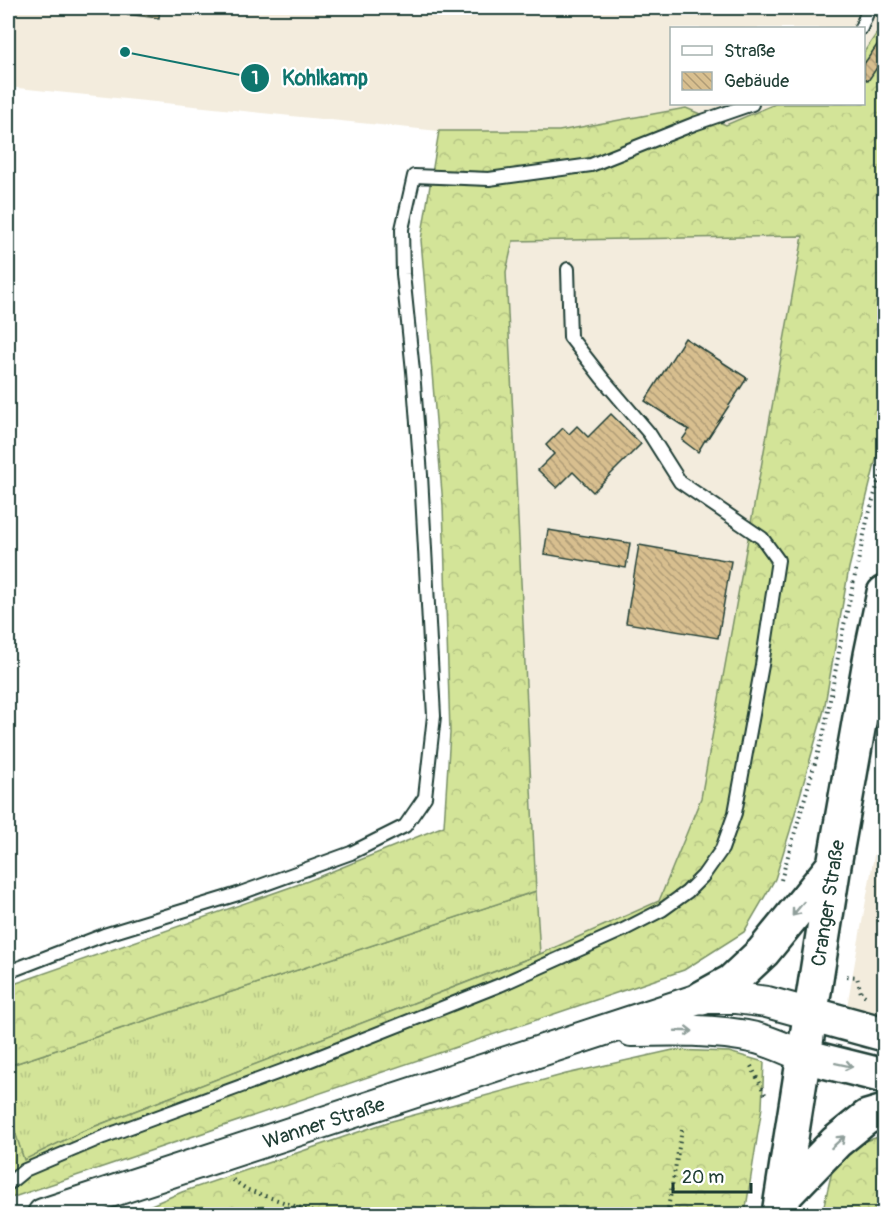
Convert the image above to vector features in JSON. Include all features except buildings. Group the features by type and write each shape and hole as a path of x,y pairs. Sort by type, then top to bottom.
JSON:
{"main road":[{"name":"Cranger Straße","path":"780,1206 834,865 871,655 885,592"},
{"path":"702,998 731,982 764,952 834,865"},
{"path":"811,1014 885,1034"},
{"path":"804,1056 885,1076"},
{"path":"780,1206 836,1143 867,1117 885,1112"}],"street":[{"name":"Wanner Straße","path":"43,1215 702,998 736,998 767,1002 811,1014"},
{"name":"Wanner Straße","path":"604,1031 687,1030 743,1036 758,1039 804,1056"}],"lane":[{"path":"861,27 869,8"},
{"path":"8,972 104,935 238,894 351,853 405,826 425,797 434,716 421,475 403,274 402,229 414,176 489,179 591,165 694,123 749,105"},
{"path":"8,1184 25,1170 103,1137 293,1067 500,985 623,930 662,910 687,892 703,876 722,849 735,813 762,665 778,560 762,538 680,482 649,433 570,337 568,269"}],"path":[{"path":"779,888 824,732 843,625 867,521 885,462"},
{"path":"857,977 861,993 869,999"},
{"path":"667,1215 682,1130"},
{"path":"213,1159 232,1180 248,1190 318,1215"}],"shaded area":[{"path":"8,8 884,8 884,29 877,33 865,51 865,27 670,27 670,105 773,105 726,125 686,108 559,131 439,131 8,87"},
{"path":"804,236 701,798 659,901 540,954 506,271 513,241"},
{"path":"884,800 884,1018 847,1006"}],"green space":[{"path":"884,29 884,428 849,568 824,710 775,879 744,932 684,970 8,1199 8,1110 24,1160 83,1131 540,954 659,901 701,798 803,236 513,241 506,272 536,891 8,1066 8,986 308,881 444,826 450,733 443,505 421,240 439,131 559,131 686,108 726,125 773,105 865,105 865,51 877,33"},
{"path":"536,891 540,954 83,1131 24,1161 8,1110 8,1066"},
{"path":"673,1050 729,1052 764,1062 762,1107 745,1214 130,1214 182,1192 388,1122 566,1074"},
{"path":"884,1135 884,1214 822,1214 833,1167 860,1143"}],"place":[{"name":"Kohlkamp","path":"125,52"}]}
